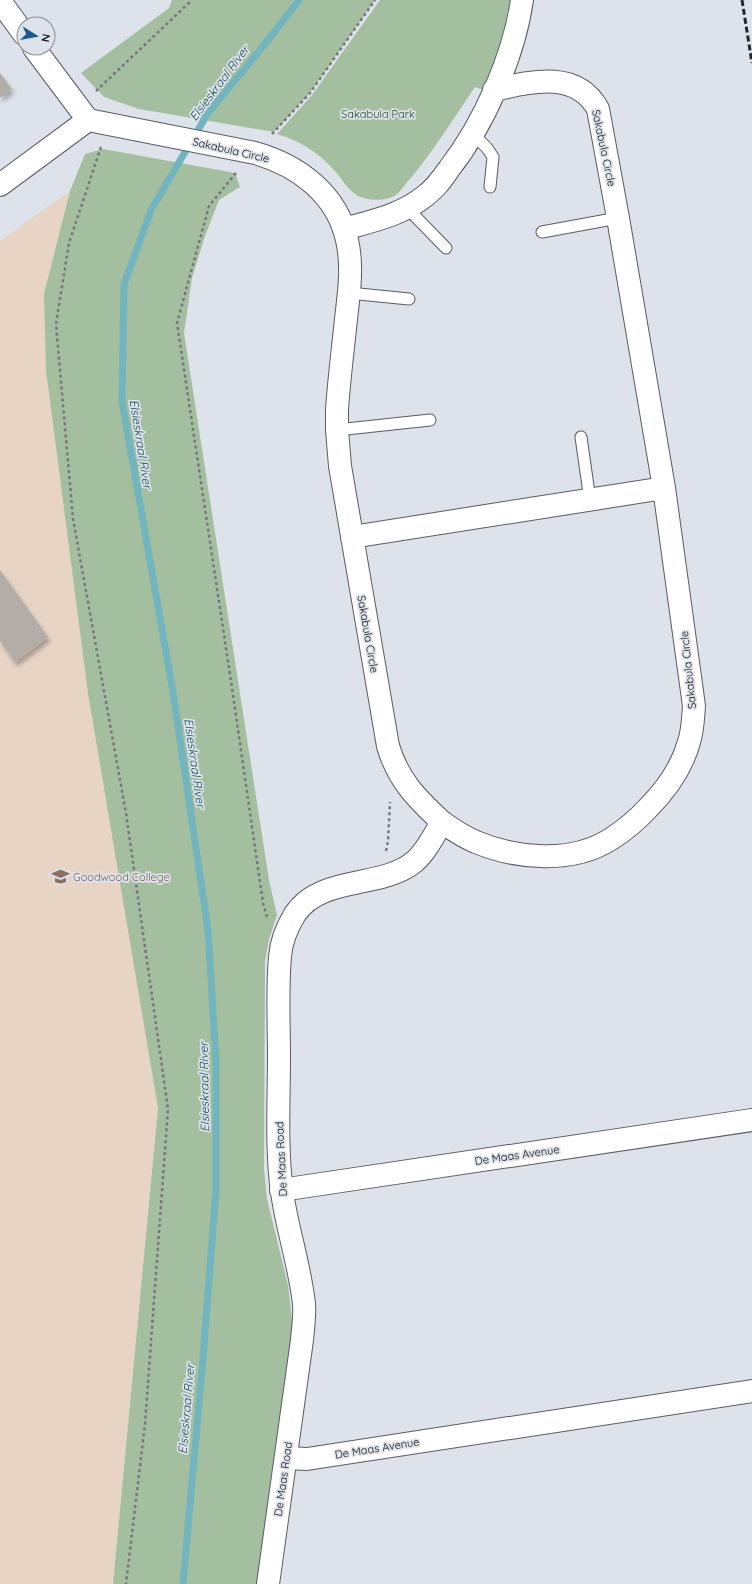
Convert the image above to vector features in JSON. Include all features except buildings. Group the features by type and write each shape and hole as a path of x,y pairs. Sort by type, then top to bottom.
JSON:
{"street":[{"path":"344,229 388,217 425,197 438,185 462,154 484,115 513,41 522,0"},
{"path":"0,1 16,23"},
{"path":"0,185 88,120 40,56"},
{"name":"Sakabula Circle","path":"88,120 255,154 281,162 307,177 325,196 333,208 344,229 350,265 349,293 338,393 337,430 340,466 384,730 391,758 410,791 442,822 475,842 506,852 550,856 581,851 610,840 633,823 659,797 679,768 690,741 694,706 664,488 598,109 592,100 582,90 564,83 550,81 532,82 494,90"},
{"path":"352,537 664,488"},
{"name":"De Maas Road","path":"268,1584 302,1340 304,1315 300,1280 287,1226 282,1190 279,1146 280,964 282,946 286,932 296,913 311,898 331,889 393,873 404,868 414,862 423,853 442,822"},
{"name":"De Maas Avenue","path":"282,1190 752,1120"},
{"name":"De Maas Avenue","path":"286,1458 307,1458 752,1391"}],"lane":[{"path":"473,134 487,148 493,157 490,187"},
{"path":"407,208 446,248"},
{"path":"542,232 618,218"},
{"path":"349,293 409,299"},
{"path":"337,430 430,420"},
{"path":"581,437 590,500"}],"path":[{"path":"94,93 192,0"},
{"path":"269,137 310,93 375,0"},
{"path":"101,144 69,243 56,324 73,519 126,813 168,1109 145,1424 126,1584"},
{"path":"239,170 209,206 177,323 263,903 268,921"},
{"path":"385,857 388,841 390,798"}],"shaded area":[{"name":"Goodwood College","path":"70,191 44,294 150,1061 158,1108 113,1584 0,1584 0,241"}],"green space":[{"path":"172,0 375,0 310,93 274,132 139,109 104,97 81,73 169,8"},
{"name":"Sakabula Park","path":"380,0 512,0 508,23 501,46 483,90 475,87 444,134 398,193 387,199 375,200 364,198 355,194 322,158 301,144 277,134 312,95"},
{"path":"103,149 235,173 240,187 219,200 205,236 192,278 184,333 269,880 277,915 269,939 265,961 264,1169 267,1199 288,1285 292,1320 292,1336 257,1584 113,1584 158,1108 88,693 46,370 44,294 70,191 85,154"}],"waterway":[{"name":"Elsieskraal River","path":"183,1584 216,1190 216,1061 208,930 173,692 122,401 124,284 152,208 208,113 299,0"}],"railway":[{"path":"742,0 752,63"}],"place":[{"name":"Goodwood College","path":"60,877"}]}
